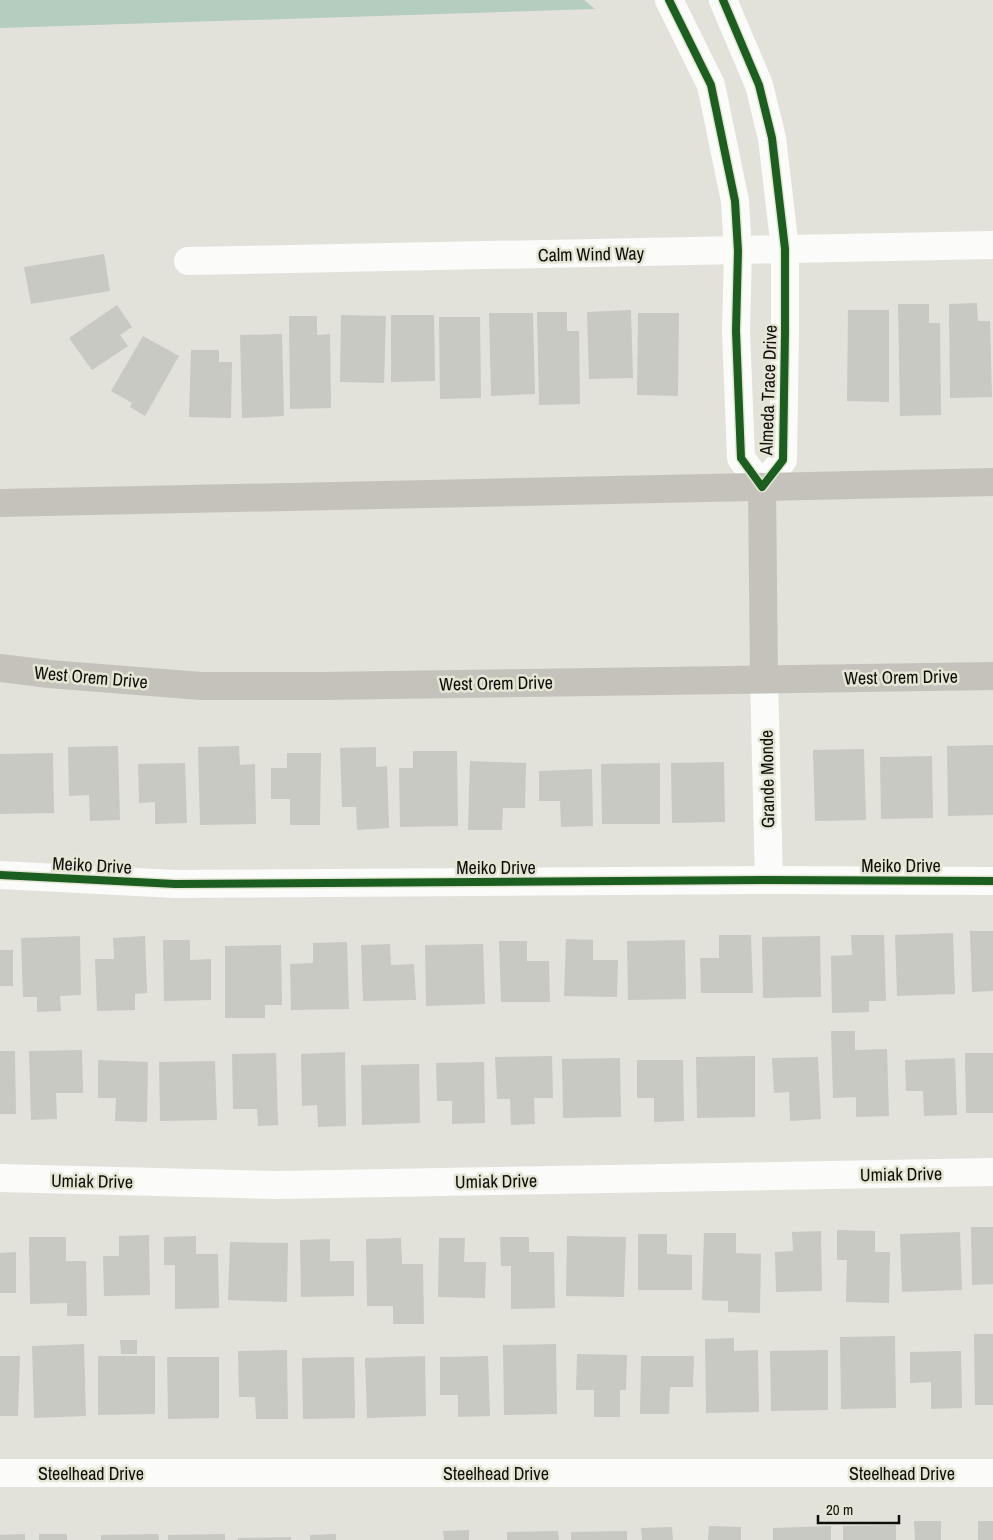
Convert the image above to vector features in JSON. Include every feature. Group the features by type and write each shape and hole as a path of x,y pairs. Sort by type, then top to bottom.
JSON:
{"main road":[{"path":"0,503 993,482"},
{"path":"762,487 764,678"},
{"name":"West Orem Drive","path":"0,668 49,674 201,686 322,686 993,676"}],"street":[{"name":"Almeda Trace Drive","path":"669,0 711,85 735,201 738,251 736,331 741,458 762,487 783,460 785,249 772,138 768,120 759,85 723,0"},
{"name":"Calm Wind Way","path":"188,261 993,245"},
{"name":"Grande Monde","path":"764,678 769,880"},
{"name":"Meiko Drive","path":"0,875 175,884 769,880 993,881"},
{"name":"Umiak Drive","path":"0,1178 278,1185 993,1172"},
{"name":"Steelhead Drive","path":"0,1473 993,1473"}],"shaded area":[{"path":"0,0 584,0 595,9 0,28"}],"building":[{"path":"104,254 110,291 31,304 24,267"},
{"path":"977,303 978,321 990,321 992,397 950,398 949,304"},
{"path":"898,304 929,304 929,323 940,323 941,415 900,416"},
{"path":"117,305 132,327 120,335 128,346 92,370 69,338"},
{"path":"631,310 633,378 589,379 587,312"},
{"path":"848,310 889,310 889,402 847,401"},
{"path":"537,312 567,312 567,331 579,331 580,404 539,405"},
{"path":"489,313 533,313 535,394 491,396"},
{"path":"638,313 679,313 678,396 637,395"},
{"path":"341,315 386,316 384,383 340,382"},
{"path":"391,315 434,315 435,381 391,382"},
{"path":"289,316 317,316 317,335 330,334 331,408 290,409"},
{"path":"439,317 480,317 481,398 440,399"},
{"path":"282,334 284,416 242,418 240,335"},
{"path":"143,336 179,356 145,416 130,407 132,403 111,391"},
{"path":"191,350 219,350 219,362 232,362 231,418 189,417"},
{"path":"993,745 993,815 948,816 947,746"},
{"path":"118,746 120,820 90,821 89,795 69,796 68,747"},
{"path":"239,746 240,765 255,764 256,824 200,825 198,747"},
{"path":"376,747 376,767 387,766 389,828 357,830 356,807 342,807 340,748"},
{"path":"864,749 866,820 815,821 813,750"},
{"path":"413,751 457,751 458,826 400,827 399,768 413,768"},
{"path":"53,753 54,813 0,814 0,754"},
{"path":"287,753 321,753 320,825 290,825 290,799 271,799 271,768 287,768"},
{"path":"932,756 933,818 881,819 880,757"},
{"path":"470,761 526,763 525,808 503,808 502,830 468,830"},
{"path":"724,762 725,822 672,823 671,763"},
{"path":"185,763 187,823 155,824 155,802 139,803 138,764"},
{"path":"660,763 660,824 602,824 601,764"},
{"path":"592,769 593,826 561,827 560,801 539,801 539,771"},
{"path":"970,931 993,931 993,991 972,992"},
{"path":"953,933 955,994 897,996 895,935"},
{"path":"719,935 751,935 753,993 701,993 700,958 719,958"},
{"path":"851,935 884,935 886,1001 869,1001 869,1012 832,1013 831,956 852,955"},
{"path":"80,936 81,995 60,996 61,1011 37,1012 37,997 23,997 21,938"},
{"path":"145,936 147,993 135,994 135,1010 97,1011 95,959 114,959 113,938"},
{"path":"820,936 821,997 763,998 762,937"},
{"path":"566,939 593,940 593,960 618,960 617,997 564,996"},
{"path":"163,940 190,940 190,960 211,959 211,1000 164,1001"},
{"path":"685,940 686,999 628,1000 627,941"},
{"path":"499,941 527,941 527,961 549,961 550,1002 501,1002"},
{"path":"347,942 349,1009 291,1010 290,964 313,963 313,943"},
{"path":"390,944 391,965 414,964 416,1000 363,1001 361,945"},
{"path":"483,944 485,1004 426,1006 425,945"},
{"path":"281,945 282,1005 265,1005 265,1018 225,1018 225,946"},
{"path":"0,950 13,950 13,986 0,986"},
{"path":"831,1031 855,1031 855,1050 887,1049 889,1116 856,1117 856,1097 833,1098"},
{"path":"82,1050 83,1093 56,1093 57,1119 31,1120 29,1051"},
{"path":"0,1051 15,1051 16,1114 0,1114"},
{"path":"345,1052 346,1126 318,1127 317,1105 302,1106 301,1054"},
{"path":"276,1053 278,1125 258,1126 257,1109 233,1109 232,1054"},
{"path":"965,1053 993,1053 993,1113 966,1113"},
{"path":"552,1056 553,1098 534,1098 535,1124 511,1125 510,1099 497,1099 495,1057"},
{"path":"755,1056 755,1117 697,1118 696,1057"},
{"path":"818,1057 821,1119 790,1121 789,1092 774,1093 772,1058"},
{"path":"620,1058 621,1117 563,1118 562,1059"},
{"path":"955,1058 957,1115 924,1116 923,1091 906,1091 905,1060"},
{"path":"98,1060 148,1062 147,1122 115,1121 116,1098 98,1098"},
{"path":"637,1060 683,1060 684,1121 654,1122 654,1098 637,1098"},
{"path":"215,1061 217,1120 160,1121 159,1062"},
{"path":"484,1062 485,1123 452,1124 452,1101 437,1101 436,1063"},
{"path":"419,1064 420,1123 362,1125 361,1065"},
{"path":"971,1227 993,1227 993,1284 972,1285"},
{"path":"837,1230 875,1231 875,1252 890,1252 889,1303 846,1302 847,1260 837,1260"},
{"path":"821,1231 822,1291 776,1292 775,1252 793,1251 792,1232"},
{"path":"960,1232 962,1290 902,1292 900,1234"},
{"path":"704,1233 736,1233 736,1253 761,1254 760,1313 728,1312 728,1301 702,1300"},
{"path":"638,1234 667,1234 667,1254 692,1255 692,1290 638,1290"},
{"path":"149,1235 150,1295 104,1296 103,1256 119,1256 119,1236"},
{"path":"196,1236 196,1254 218,1254 219,1308 175,1309 175,1265 164,1265 164,1237"},
{"path":"567,1236 626,1237 624,1297 566,1296"},
{"path":"29,1237 66,1237 66,1261 86,1261 87,1316 67,1316 67,1303 30,1304"},
{"path":"500,1237 529,1237 529,1252 554,1252 555,1308 511,1309 511,1266 501,1266"},
{"path":"401,1238 402,1264 423,1264 424,1324 393,1324 393,1306 367,1306 366,1239"},
{"path":"439,1238 465,1238 464,1262 486,1262 485,1298 438,1297"},
{"path":"330,1239 330,1261 354,1261 354,1296 301,1297 300,1240"},
{"path":"230,1242 288,1243 287,1302 228,1300"},
{"path":"16,1252 16,1293 0,1293 0,1253"},
{"path":"974,1334 993,1334 993,1405 975,1405"},
{"path":"895,1336 896,1408 841,1409 840,1337"},
{"path":"734,1338 734,1351 758,1350 759,1412 706,1413 705,1339"},
{"path":"120,1340 137,1340 137,1354 121,1354"},
{"path":"84,1344 86,1416 34,1418 32,1346"},
{"path":"556,1344 557,1414 504,1415 503,1345"},
{"path":"287,1350 288,1419 256,1419 255,1397 239,1397 238,1351"},
{"path":"828,1350 828,1410 771,1411 770,1351"},
{"path":"961,1351 962,1408 931,1409 931,1382 910,1383 910,1352"},
{"path":"577,1354 627,1355 626,1390 620,1390 620,1417 594,1417 594,1390 576,1390"},
{"path":"0,1356 20,1356 18,1416 0,1416"},
{"path":"98,1356 155,1356 155,1414 98,1415"},
{"path":"425,1356 426,1416 367,1418 365,1358"},
{"path":"488,1356 490,1416 458,1417 458,1395 440,1395 440,1357"},
{"path":"641,1356 694,1356 693,1387 670,1387 669,1414 640,1414"},
{"path":"167,1357 219,1357 219,1418 168,1419"},
{"path":"354,1357 355,1418 303,1419 302,1358"},
{"path":"914,1521 941,1521 941,1540 915,1540"},
{"path":"978,1521 993,1521 993,1540 978,1540"},
{"path":"896,1525 896,1540 843,1540 843,1526"},
{"path":"709,1526 741,1527 741,1540 708,1540"},
{"path":"831,1526 831,1540 773,1540 773,1528"},
{"path":"672,1527 673,1540 642,1540 641,1528"},
{"path":"469,1530 469,1540 444,1540 443,1531"},
{"path":"558,1531 559,1540 507,1540 507,1532"},
{"path":"627,1531 627,1540 571,1540 571,1532"},
{"path":"25,1534 25,1540 0,1540 0,1535"},
{"path":"39,1534 67,1534 67,1540 39,1540"},
{"path":"158,1534 159,1540 101,1540 101,1535"},
{"path":"225,1534 225,1540 168,1540 168,1535"},
{"path":"336,1534 336,1540 310,1540 310,1535"},
{"path":"291,1537 291,1540 238,1540 238,1538"}],"cycle path":[{"path":"669,0 711,85 735,201 738,251 736,331 741,458 762,487 783,460 785,249 772,138 759,85 723,0"},
{"path":"0,875 175,884 769,880 993,881"}]}
